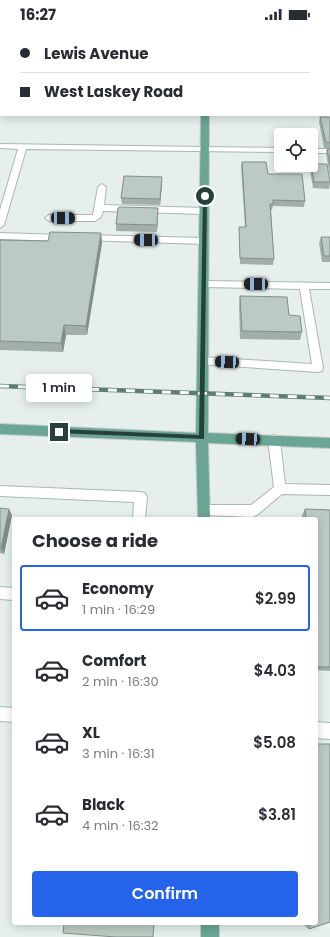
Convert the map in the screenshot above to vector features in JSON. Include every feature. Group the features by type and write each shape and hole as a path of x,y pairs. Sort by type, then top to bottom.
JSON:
{"main road":[{"path":"204,514 202,437 205,116"},
{"path":"0,429 330,443"},
{"path":"210,925 210,937"}],"street":[{"path":"0,146 274,150"},
{"path":"0,225 23,146"},
{"path":"318,151 330,151"},
{"path":"49,218 91,219 98,215 102,187"},
{"path":"99,208 205,211"},
{"path":"0,236 204,241"},
{"path":"204,284 330,286"},
{"path":"203,361 318,368 304,285"},
{"path":"274,440 280,489"},
{"path":"204,514 254,515 280,489 330,490"},
{"path":"0,492 141,497 139,517"},
{"path":"0,593 12,594"},
{"path":"0,714 12,715"},
{"path":"318,730 330,731"}],"building":[{"path":"320,117 330,117 330,143 326,142"},
{"path":"327,149 330,149 330,164"},
{"path":"242,162 266,162 268,174 302,174 305,201 273,200 273,204 270,204 274,259 240,258 239,227 246,227"},
{"path":"318,164 327,164 330,182 314,182 312,172 318,172"},
{"path":"124,176 162,177 160,199 121,198"},
{"path":"118,208 158,208 157,225 116,224"},
{"path":"50,232 101,233 86,326 64,325 61,343 0,341 0,240 48,241"},
{"path":"321,237 330,237 330,256 324,256"},
{"path":"240,296 287,297 289,315 300,316 302,332 242,331"},
{"path":"0,508 9,509 1,548 0,548"},
{"path":"305,509 330,510 330,667 318,667 318,517 306,517"},
{"path":"318,744 330,744 330,922 309,929 309,925 318,925"},
{"path":"64,925 154,925 153,937 116,937 63,933"}],"railway":[{"path":"0,386 330,398"}],"route":[{"path":"59,432 202,437 205,196"}]}
